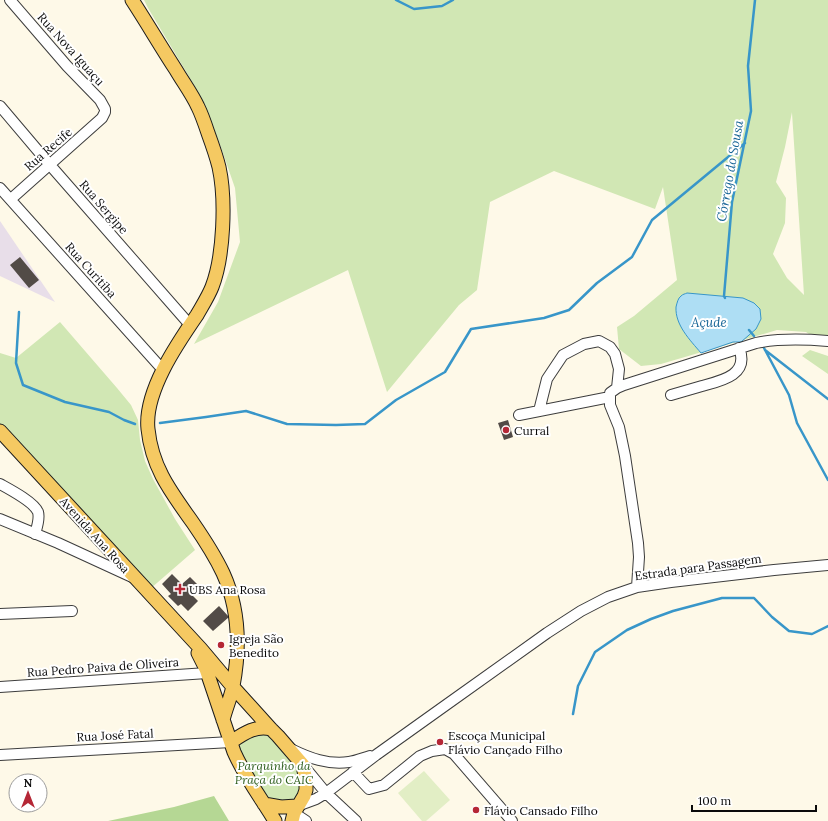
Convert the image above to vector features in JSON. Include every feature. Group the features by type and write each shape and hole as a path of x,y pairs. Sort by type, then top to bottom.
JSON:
{"main road":[{"path":"132,0 199,108 219,167 222,186 223,216 219,257 212,287 163,370 154,390 147,426 151,449 158,468 167,486 212,553 223,574 230,593 237,640 236,660 233,687 223,720"},
{"name":"Avenida Ana Rosa","path":"0,431 191,639 303,765"},
{"name":"Avenida Ana Rosa","path":"191,639 207,673 233,747 247,777 275,821"},
{"path":"233,747 240,736 252,730 263,728 271,729"},
{"path":"264,804 282,807 294,814 306,790 303,765"}],"street":[{"name":"Rua Nova Iguaçu","path":"10,0 67,66 100,100 105,109 102,118"},
{"name":"Rua Sergipe","path":"0,106 190,325"},
{"name":"Rua Recife","path":"11,199 102,118"},
{"name":"Rua Curitiba","path":"0,188 163,370"},
{"path":"637,587 639,556 638,543 622,440 619,427 610,405 610,393 617,388 739,348 769,340 801,339 828,341"},
{"path":"539,411 547,378 563,355 584,344 599,341 610,347 615,354 619,369 617,388"},
{"path":"671,395 729,378 736,373 742,360 742,355 739,348"},
{"path":"519,415 610,397"},
{"path":"0,484 28,502 37,511 38,517 35,534"},
{"path":"0,519 134,578"},
{"name":"Estrada para Passagem","path":"294,814 326,793 376,754 546,633 581,611 608,598 637,587 774,570 828,565"},
{"path":"0,614 72,611"},
{"name":"Rua Pedro Paiva de Oliveira","path":"0,687 207,673"},
{"name":"Rua José Fatal","path":"0,755 233,747"},
{"path":"288,748 316,760 331,762 348,762 376,754"},
{"path":"353,772 369,789 384,785 420,756 445,749 454,754 512,821"},
{"path":"303,765 326,793 356,821"},
{"path":"294,814 306,821"}],"shaded area":[{"path":"0,221 55,302 0,276"}],"green space":[{"path":"144,0 828,0 828,347 806,332 777,330 661,364 641,366 619,349 617,327 634,316 677,280 663,187 655,209 554,171 490,202 477,290 459,305 387,392 348,270 194,344 218,302 240,242 235,188 218,139 194,85","holes":["792,112 804,295 787,278 773,254 785,223 786,198 776,182"]},
{"path":"60,322 131,405 138,420 140,440 145,461 175,519 195,550 150,589 0,424 0,353 16,358"},
{"path":"810,350 828,356 828,374 802,356"},
{"name":"Parquinho da Praça do CAIC","path":"264,732 291,758 301,773 301,793 293,802 269,799 245,766 238,745 242,741"},
{"path":"424,771 450,800 426,821 422,821 398,793"},
{"path":"214,796 229,821 108,821 174,807"}],"water":[{"name":"Açude","path":"687,293 743,298 754,303 760,309 761,319 756,329 741,342 733,342 701,353 684,332 676,314 678,299"}],"building":[{"path":"20,257 39,280 29,288 10,265"},
{"name":"Curral","path":"508,420 513,437 504,440 498,423"},
{"name":"UBS Ana Rosa","path":"172,574 182,584 190,577 198,585 190,593 198,601 188,611 181,604 178,606 168,596 171,594 162,584"},
{"path":"219,606 229,617 213,631 203,621"}],"waterway":[{"path":"396,0 414,9 442,6 453,0"},
{"name":"Córrego do Sousa","path":"725,298 732,202 751,111 748,66 755,0"},
{"path":"160,423 246,411 287,424 365,424 396,400 445,372 471,329 544,318 569,310 597,283 632,257 652,220 745,143"},
{"path":"19,312 16,363 23,385 65,402 109,412 135,424"},
{"name":"Córrego do Sousa","path":"749,330 754,336"},
{"name":"Córrego do Sousa","path":"764,348 789,395 797,423 828,480"},
{"path":"765,350 828,399"},
{"path":"573,714 578,686 595,652 627,630 673,611 722,598 754,598 772,617 789,631 812,634 828,626"}],"place":[{"name":"Curral","path":"506,430"},
{"name":"UBS Ana Rosa","path":"180,589"},
{"name":"Igreja São Benedito","path":"221,645"},
{"name":"Escoça Municipal Flávio Cançado Filho","path":"440,742"},
{"name":"Flávio Cansado Filho","path":"476,810"}]}
